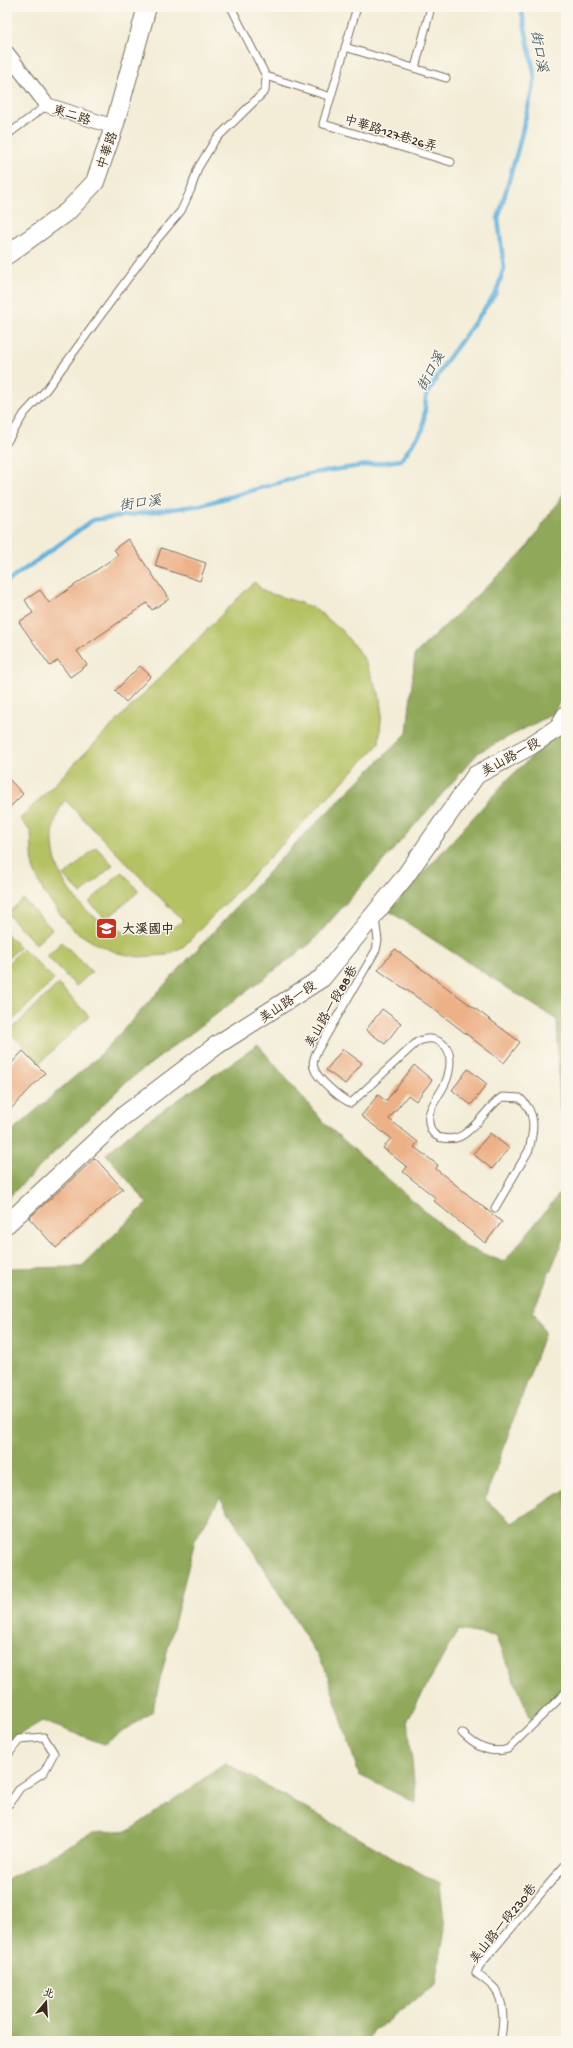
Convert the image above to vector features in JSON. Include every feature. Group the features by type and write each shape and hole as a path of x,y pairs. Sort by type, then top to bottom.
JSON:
{"street":[{"name":"中華路","path":"7,255 68,211 95,182 114,128 147,7"},
{"name":"東二路","path":"7,53 47,105 114,128"},
{"name":"美山路一段","path":"7,1224 122,1117 217,1045 322,978 404,878 476,775 530,746 559,727 566,715"}],"lane":[{"path":"7,442 24,414 46,390 153,244 181,211 192,188 198,168 215,140 265,91 266,76 231,7"},
{"path":"266,76 331,98 356,7"},
{"path":"415,68 431,7"},
{"path":"345,47 446,78"},
{"name":"中華路127巷26弄","path":"331,98 323,124 452,162"},
{"path":"7,135 47,105"},
{"name":"美山路一段88巷","path":"374,914 378,940 376,950 316,1053 313,1060 313,1068 319,1077 345,1101 351,1103 417,1042 428,1038 439,1041 447,1047 450,1057 450,1073 446,1085 429,1114 429,1124 433,1134 442,1138 453,1139 462,1136 471,1129 492,1104 502,1097 520,1098 531,1109 534,1116 532,1141 529,1150 495,1208"},
{"path":"462,1733 471,1742 485,1749 499,1752 508,1749 566,1692"},
{"path":"7,1756 20,1739 44,1737 54,1753 44,1772 20,1788 9,1804"},
{"name":"美山路一段230巷","path":"500,2041 502,2033 502,2008 495,1990 476,1973 480,1965 566,1864"}],"green space":[{"path":"566,490 566,689 553,714 479,752 311,943 125,1083 7,1199 7,1135 101,1054 285,854 407,733 415,654 526,549"},
{"path":"254,582 265,592 316,609 342,631 363,657 379,694 382,707 379,744 184,946 167,955 139,957 118,953 94,943 72,929 44,893 33,868 31,832 20,819","holes":["65,800 183,921 167,930 149,935 125,932 104,923 84,908 69,889 58,868 53,845 55,822"]},
{"path":"566,724 566,1114 560,1108 557,1020 389,911 506,781"},
{"path":"96,847 113,865 81,894 64,876"},
{"path":"122,872 139,891 106,920 89,902"},
{"path":"23,899 52,929 36,944 7,914"},
{"path":"7,934 20,947 7,959"},
{"path":"62,942 92,972 76,986 47,956"},
{"path":"23,948 54,980 7,1026 7,964"},
{"path":"58,984 89,1016 40,1063 9,1032"},
{"path":"258,1045 325,1124 466,1247 504,1262 566,1186 566,1234 533,1311 545,1332 485,1499 512,1523 566,1489 566,1685 532,1721 495,1636 458,1630 408,1719 416,1803 359,1775 325,1668 220,1498 195,1540 152,1712 104,1744 42,1721 7,1742 7,1268 81,1267 147,1203 106,1154 134,1130"},
{"path":"226,1763 440,1884 445,1928 436,1984 373,2032 369,2041 7,2041 7,1880 92,1833 130,1830"}],"building":[{"path":"128,539 169,599 152,610 147,603 77,651 87,665 70,677 58,660 50,666 19,622 33,613 25,600 40,590 49,603 118,555 114,549"},
{"path":"161,548 206,563 200,581 155,566"},
{"path":"140,666 151,676 126,702 115,691"},
{"path":"7,777 23,794 7,810"},
{"path":"395,949 520,1042 504,1063 435,1010 378,970"},
{"path":"382,1009 401,1023 385,1044 366,1030"},
{"path":"343,1049 362,1063 345,1084 326,1070"},
{"path":"23,1051 45,1073 7,1113 7,1068"},
{"path":"414,1065 432,1080 416,1101 408,1095 389,1119 418,1142 414,1147 438,1165 436,1169 502,1222 485,1243 434,1201 436,1198 403,1172 407,1167 383,1148 391,1138 361,1116 378,1095 386,1101"},
{"path":"468,1069 487,1084 471,1105 452,1090"},
{"path":"490,1133 509,1148 492,1169 473,1154"},
{"path":"95,1158 123,1189 56,1248 29,1218"}],"waterway":[{"name":"街口溪","path":"7,582 93,520 201,505 313,473 401,460 423,429 426,397 445,363 496,293 504,268 498,219 519,145 535,78 521,7"}],"place":[{"name":"大溪國中","path":"106,928"}]}
